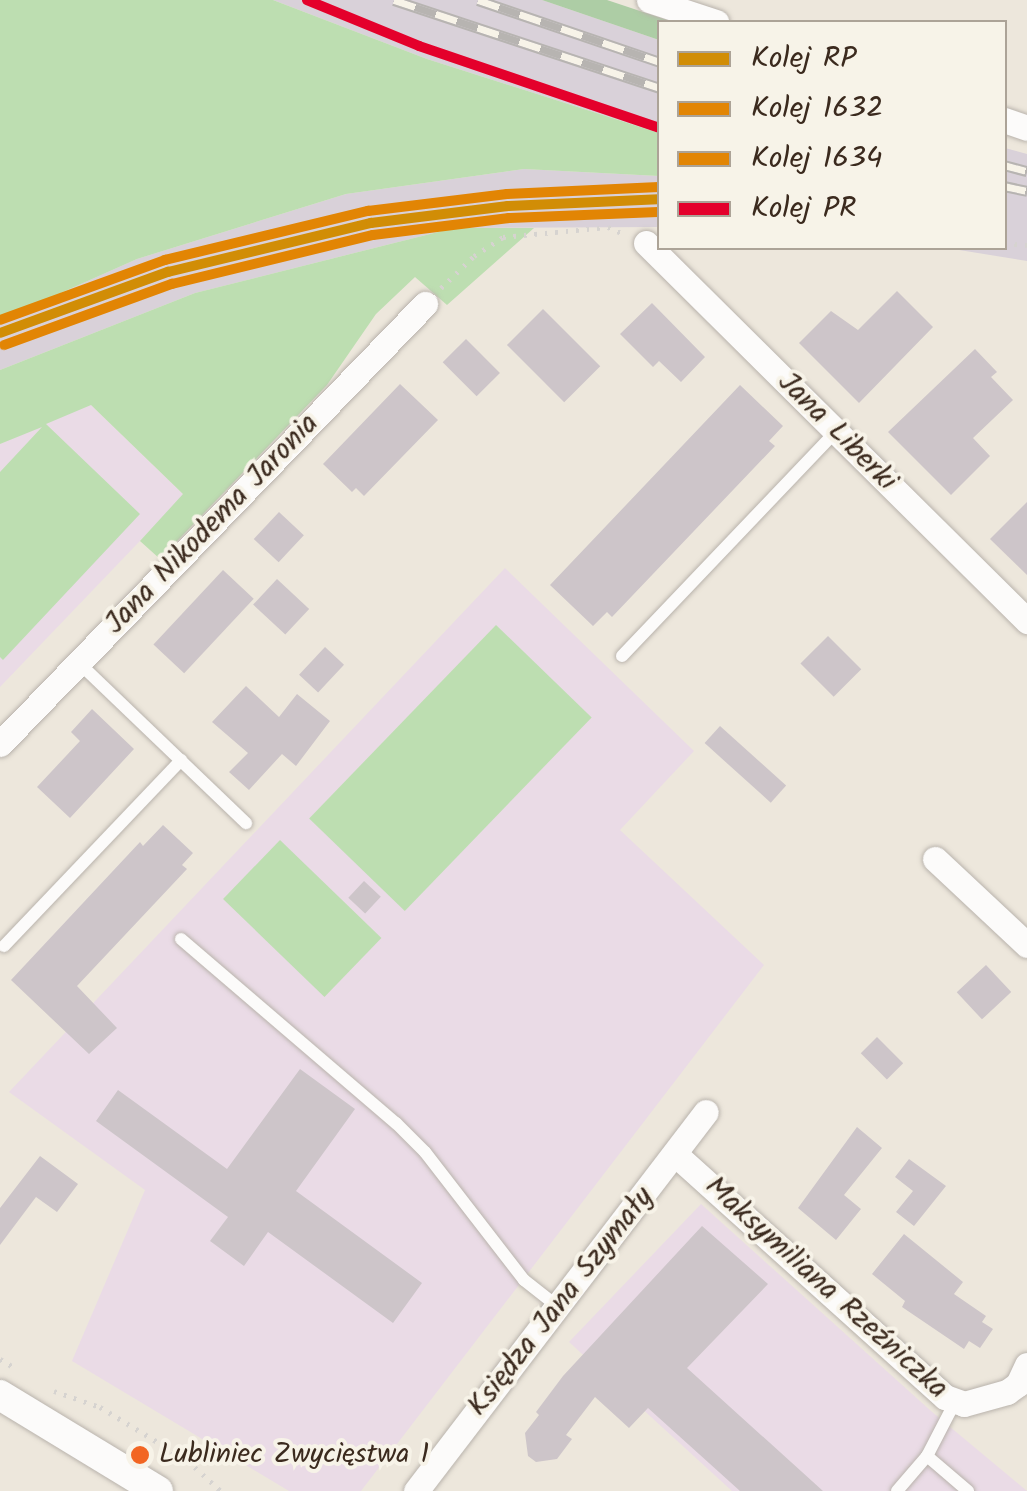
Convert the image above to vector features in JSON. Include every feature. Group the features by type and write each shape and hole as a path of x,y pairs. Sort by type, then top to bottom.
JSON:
{"street":[{"path":"649,0 710,20"},
{"name":"Jana Liberki","path":"646,243 1027,621"},
{"name":"Jana Nikodema Jaronia","path":"0,744 425,304"},
{"path":"935,859 1027,944"},
{"name":"Księdza Jana Szymały","path":"416,1491 706,1112"},
{"name":"Maksymiliana Rzeźniczka","path":"675,1154 955,1402 1008,1392 1018,1384 1027,1365"},
{"path":"8,1382 158,1491"}],"lane":[{"path":"622,656 836,431"},
{"path":"78,662 246,823"},
{"path":"4,946 180,760"},
{"path":"181,939 396,1123 424,1152 524,1280 557,1306"},
{"path":"897,1491 926,1456 955,1402"},
{"path":"926,1456 968,1491"}],"path":[{"path":"425,304 474,256 503,237 608,227 646,243"},
{"path":"0,1359 8,1382"},
{"path":"49,1389 100,1408 187,1460 221,1491"}],"shaded area":[{"path":"273,0 542,0 657,39 657,132 427,59"},
{"path":"1007,149 1027,154 1027,261 959,250 1007,250"},
{"path":"524,169 657,176 657,227 454,228 195,293 0,370 0,320 137,259 346,194"},
{"path":"90,404 184,495 0,687 0,444"},
{"path":"505,568 694,751 620,830 764,965 361,1491 289,1491 72,1361 145,1190 9,1092"},
{"path":"701,1204 931,1411 1027,1491 732,1491 569,1342"}],"green space":[{"path":"0,0 273,0 427,59 657,132 657,176 524,169 346,194 137,259 0,320"},
{"path":"542,0 607,0 667,20 657,20 657,39"},
{"path":"454,228 534,228 447,305 415,277 376,314 327,385 160,559 140,541 183,494 91,405 46,424 140,514 3,660 0,657 0,472 42,427 0,444 0,370 195,293"},
{"path":"496,625 592,717 405,911 309,819"},
{"path":"280,840 381,938 324,997 223,899"}],"building":[{"path":"897,291 933,327 859,403 799,343 831,311 858,330"},
{"path":"652,303 705,357 681,382 659,361 653,367 620,334"},
{"path":"543,309 600,366 564,402 507,345"},
{"path":"466,339 500,373 477,396 443,362"},
{"path":"975,349 997,372 991,377 1013,400 973,438 990,456 951,495 888,432"},
{"path":"400,384 438,420 364,496 356,488 352,492 323,464"},
{"path":"740,385 783,426 769,441 775,446 612,617 607,612 593,626 550,585"},
{"path":"1027,502 1027,575 990,539"},
{"path":"279,512 304,535 279,562 254,539"},
{"path":"223,570 254,599 184,673 153,645"},
{"path":"277,579 309,609 285,635 253,605"},
{"path":"828,636 861,669 834,697 800,664"},
{"path":"325,647 344,665 318,693 299,675"},
{"path":"246,686 279,717 297,694 330,721 296,766 282,754 249,790 229,772 248,753 212,722"},
{"path":"92,709 134,749 70,818 37,787 80,741 71,732"},
{"path":"720,726 786,786 771,803 705,743"},
{"path":"163,825 193,853 182,865 187,869 77,986 117,1028 89,1054 11,980 140,842 143,846"},
{"path":"364,881 381,897 365,914 348,898"},
{"path":"986,965 1011,992 982,1019 957,992"},
{"path":"877,1037 903,1063 887,1079 861,1053"},
{"path":"300,1069 355,1109 296,1191 422,1283 393,1323 268,1232 244,1266 210,1241 228,1217 96,1121 118,1090 227,1169"},
{"path":"857,1127 882,1148 844,1195 861,1209 836,1240 798,1208"},
{"path":"40,1156 78,1184 57,1212 36,1197 0,1245 0,1208"},
{"path":"909,1159 946,1186 914,1226 896,1212 913,1191 895,1177"},
{"path":"702,1226 768,1284 687,1368 823,1491 740,1491 648,1408 629,1428 595,1397 566,1435 572,1439 557,1459 536,1462 528,1456 525,1433 563,1376"},
{"path":"904,1234 963,1282 954,1294 986,1316 982,1322 993,1329 980,1348 969,1341 964,1349 902,1307 905,1301 872,1274"}],"railway":[{"path":"394,0 657,87"},
{"path":"478,0 657,61"},
{"path":"1007,166 1027,171"},
{"path":"1007,187 1027,191"}],"rail line":[{"name":"PR","path":"307,0 419,46 657,127"},
{"name":"1634","path":"0,320 165,260 368,211 507,194 657,187"},
{"name":"RP","path":"0,333 168,272 371,223 508,206 657,199"},
{"name":"1632","path":"4,345 172,284 373,235 509,218 657,212"}],"place":[{"name":"Lubliniec Zwycięstwa 1","path":"140,1455"}]}
